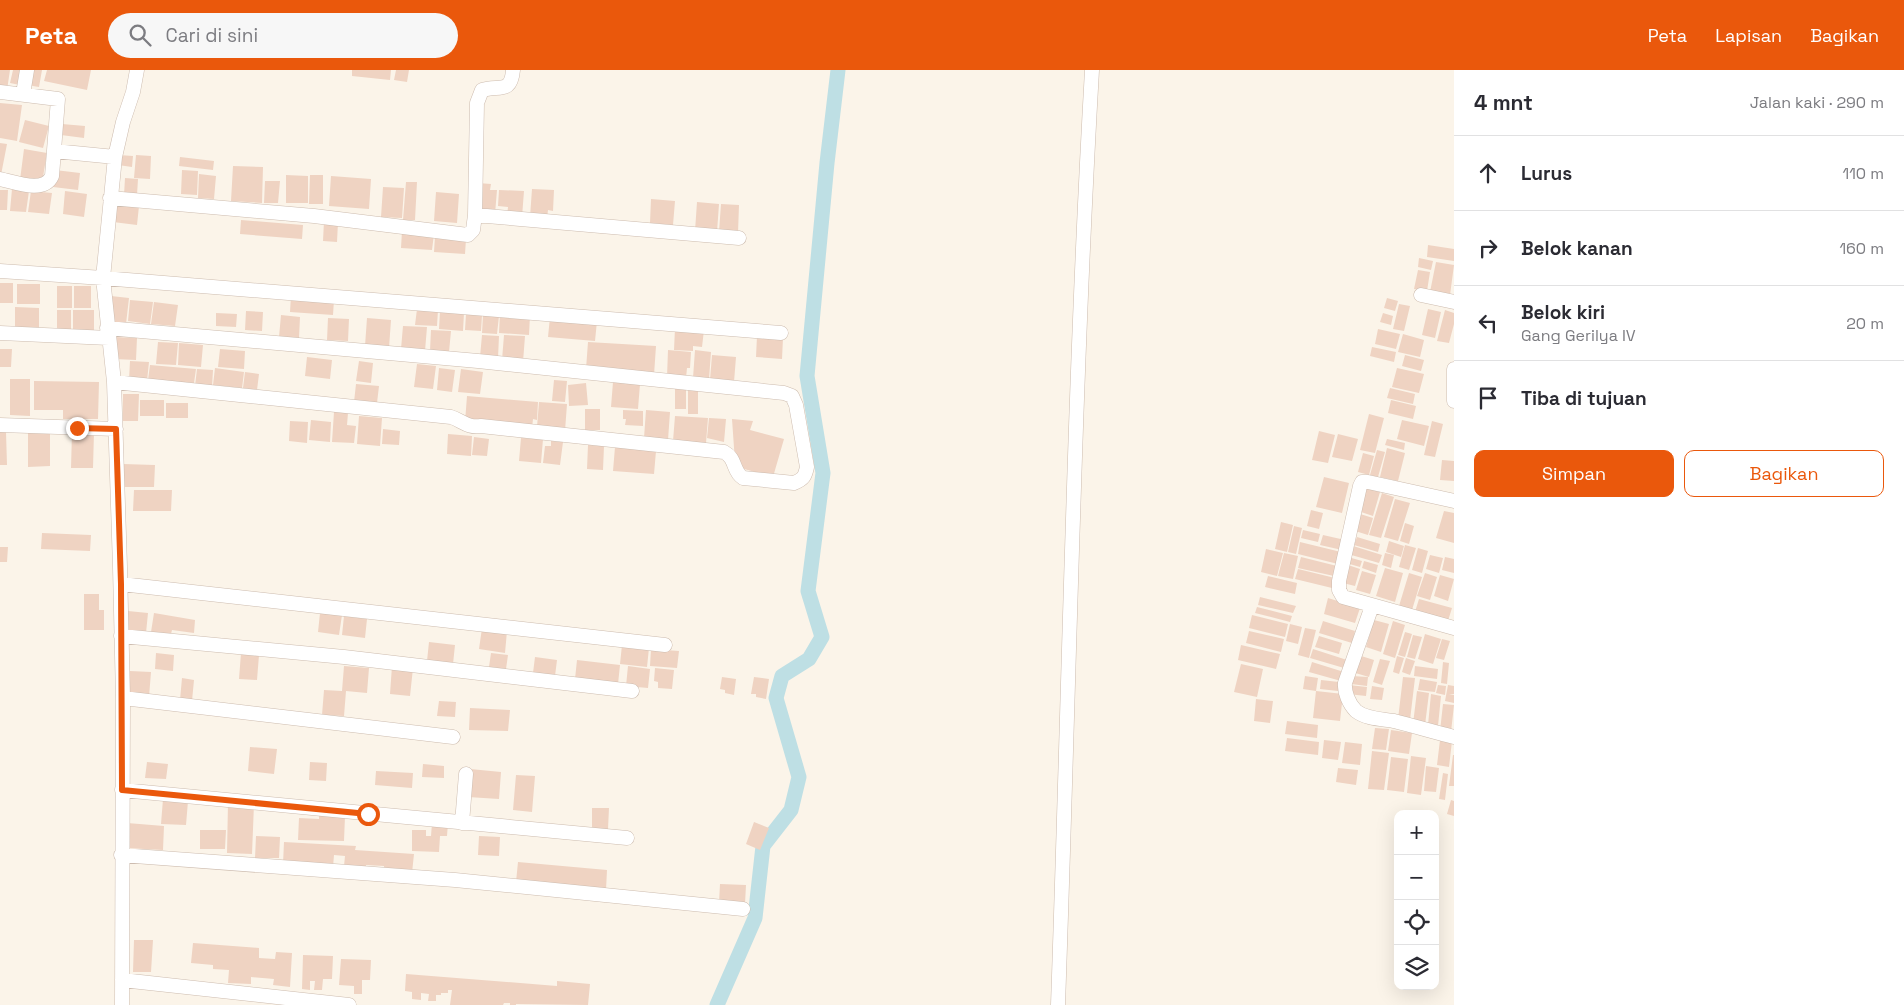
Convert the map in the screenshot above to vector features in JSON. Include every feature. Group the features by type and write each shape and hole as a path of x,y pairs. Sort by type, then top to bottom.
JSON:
{"street":[{"path":"23,94 27,70"},
{"path":"122,1005 121,584 114,382 103,278 115,157 123,122 134,92 138,70"},
{"path":"110,198 295,214 468,235 473,230 475,215 475,117 477,103 482,90 507,87 511,83 513,70"},
{"path":"1058,1005 1070,587 1084,205 1092,70"},
{"path":"0,92 58,99 52,176 49,182 36,186 0,179"},
{"path":"54,150 115,157"},
{"path":"475,215 739,238"},
{"path":"0,271 781,333"},
{"path":"1421,295 1454,302"},
{"path":"0,333 108,333 478,361 784,393 792,396 796,405 806,467 805,477 794,483 743,478 738,474 733,459 724,452 480,426 473,428 465,426 459,420 451,417 114,382"},
{"path":"1454,369 1454,401"},
{"path":"0,425 116,429"},
{"path":"1454,501 1362,482 1339,581 1339,590 1343,597 1454,628"},
{"path":"121,584 665,645"},
{"path":"1372,606 1345,683 1344,689 1348,699 1357,711 1371,717 1454,737"},
{"path":"121,636 353,658 632,691"},
{"path":"122,698 453,738"},
{"path":"462,823 466,774"},
{"path":"122,790 627,838"},
{"path":"121,855 454,880 743,909"},
{"path":"122,980 349,1005"}],"building":[{"path":"0,70 10,70 7,90 0,89"},
{"path":"13,70 24,70 20,85 10,83"},
{"path":"30,70 42,70 39,87 27,85"},
{"path":"47,70 91,70 87,90 44,81"},
{"path":"352,70 391,70 390,80 352,76"},
{"path":"396,70 409,70 407,82 394,80"},
{"path":"0,103 22,105 17,141 0,138"},
{"path":"25,120 49,126 43,148 19,142"},
{"path":"62,124 85,126 84,138 61,135"},
{"path":"0,143 7,144 1,175 0,175"},
{"path":"24,149 47,153 42,183 20,180"},
{"path":"119,155 133,156 132,167 118,165"},
{"path":"136,155 151,156 150,179 134,178"},
{"path":"180,157 214,161 213,170 179,166"},
{"path":"233,166 263,167 262,203 231,201"},
{"path":"55,170 80,173 78,190 53,187"},
{"path":"182,170 198,171 197,195 181,194"},
{"path":"199,174 216,176 214,199 198,198"},
{"path":"286,175 308,176 308,203 286,203"},
{"path":"310,175 323,175 323,204 309,204"},
{"path":"331,176 371,179 369,209 329,206"},
{"path":"125,178 138,179 137,195 124,195"},
{"path":"265,181 280,181 278,203 264,203"},
{"path":"406,182 417,182 415,220 403,220"},
{"path":"478,183 491,184 490,190 497,190 495,214 475,213"},
{"path":"383,187 404,188 402,218 381,217"},
{"path":"12,189 29,191 26,212 10,211"},
{"path":"532,189 554,190 553,211 548,210 547,218 530,217"},
{"path":"0,190 8,190 7,210 0,210"},
{"path":"499,190 524,191 522,217 507,216 508,207 498,206"},
{"path":"31,191 52,193 49,214 28,212"},
{"path":"65,191 87,194 84,217 63,214"},
{"path":"436,192 459,194 457,223 434,221"},
{"path":"651,199 675,201 673,225 650,223"},
{"path":"697,202 719,204 717,232 695,231"},
{"path":"115,203 139,206 137,225 113,222"},
{"path":"721,204 739,205 738,233 719,232"},
{"path":"241,220 303,225 302,239 240,234"},
{"path":"324,221 338,222 337,242 323,241"},
{"path":"402,231 434,234 432,250 401,248"},
{"path":"435,236 466,239 465,254 434,252"},
{"path":"1428,245 1454,249 1454,261 1427,257"},
{"path":"1419,258 1433,261 1431,270 1418,267"},
{"path":"1436,262 1454,265 1450,295 1430,292"},
{"path":"1418,270 1430,272 1427,291 1414,289"},
{"path":"0,283 13,283 13,303 0,303"},
{"path":"17,284 40,284 40,304 17,304"},
{"path":"57,286 72,286 72,308 57,308"},
{"path":"74,286 91,286 91,308 74,308"},
{"path":"111,296 129,298 126,324 108,322"},
{"path":"291,296 334,300 333,315 290,312"},
{"path":"1387,298 1398,301 1395,311 1384,308"},
{"path":"130,300 153,302 150,324 128,321"},
{"path":"154,302 178,305 175,326 151,324"},
{"path":"1399,304 1410,306 1404,331 1393,329"},
{"path":"15,307 39,308 39,328 15,328"},
{"path":"417,309 438,310 437,326 415,325"},
{"path":"1428,309 1441,312 1435,338 1422,335"},
{"path":"57,310 71,310 71,333 57,332"},
{"path":"73,310 94,310 94,332 73,331"},
{"path":"1445,310 1454,313 1454,324 1449,343 1437,341"},
{"path":"246,311 263,312 262,331 245,330"},
{"path":"440,311 464,313 463,331 439,329"},
{"path":"216,313 237,314 236,327 216,326"},
{"path":"500,313 530,315 529,335 499,333"},
{"path":"1383,313 1393,316 1391,325 1380,322"},
{"path":"466,314 482,315 481,331 465,330"},
{"path":"281,315 300,317 299,338 279,337"},
{"path":"483,315 499,316 497,334 482,333"},
{"path":"550,317 597,321 595,341 548,337"},
{"path":"328,318 349,319 348,341 327,340"},
{"path":"367,318 391,320 389,348 365,346"},
{"path":"403,326 427,327 425,351 401,349"},
{"path":"675,328 704,330 702,347 693,346 693,351 674,350"},
{"path":"1378,329 1400,334 1396,349 1375,344"},
{"path":"431,330 451,331 449,352 430,351"},
{"path":"1403,334 1424,340 1420,357 1398,352"},
{"path":"482,335 499,336 498,358 480,357"},
{"path":"504,335 525,336 523,362 502,360"},
{"path":"757,336 783,338 782,359 756,357"},
{"path":"114,337 137,338 136,360 114,359"},
{"path":"158,342 178,343 176,365 156,364"},
{"path":"588,342 656,346 654,375 586,369"},
{"path":"179,343 203,345 201,367 178,365"},
{"path":"1372,347 1396,352 1394,362 1370,356"},
{"path":"0,349 12,349 11,367 0,367"},
{"path":"220,349 245,351 244,369 218,367"},
{"path":"668,350 691,352 690,368 687,368 686,378 667,377"},
{"path":"695,350 711,352 709,379 693,378"},
{"path":"712,355 736,357 734,382 710,380"},
{"path":"1405,355 1424,360 1421,371 1402,366"},
{"path":"307,357 332,360 330,379 305,376"},
{"path":"130,361 149,362 147,381 129,380"},
{"path":"359,361 373,363 371,383 356,381"},
{"path":"417,364 436,366 433,389 414,387"},
{"path":"150,365 196,369 194,383 148,380"},
{"path":"215,368 244,372 242,388 213,385"},
{"path":"439,368 455,370 452,392 437,390"},
{"path":"1397,368 1424,374 1419,393 1392,387"},
{"path":"197,369 213,370 212,387 195,386"},
{"path":"461,369 483,372 480,394 458,392"},
{"path":"245,372 259,374 257,390 243,388"},
{"path":"10,379 30,379 30,416 10,415"},
{"path":"554,380 567,381 565,402 552,401"},
{"path":"34,381 99,382 98,419 63,419 63,410 34,410"},
{"path":"613,382 640,384 638,409 611,407"},
{"path":"586,383 588,405 569,406 568,385"},
{"path":"356,384 379,386 377,403 354,402"},
{"path":"675,386 686,386 686,409 675,409"},
{"path":"1390,388 1415,394 1413,404 1387,398"},
{"path":"688,390 698,390 698,414 688,414"},
{"path":"123,394 139,394 138,421 123,421"},
{"path":"467,396 538,402 537,420 533,419 532,428 465,422"},
{"path":"140,400 164,400 164,416 140,416"},
{"path":"1391,400 1416,406 1413,419 1388,413"},
{"path":"539,402 567,404 565,431 537,427"},
{"path":"166,403 188,403 188,418 166,418"},
{"path":"585,409 600,409 600,430 585,430"},
{"path":"623,410 643,411 643,426 625,425 626,419 623,419"},
{"path":"646,410 670,412 668,440 644,438"},
{"path":"334,412 348,413 347,425 356,426 354,443 332,442"},
{"path":"1369,414 1384,418 1375,453 1360,450"},
{"path":"359,416 382,418 380,446 357,444"},
{"path":"675,416 708,418 706,443 673,441"},
{"path":"709,418 726,419 724,442 707,438"},
{"path":"732,419 753,421 750,430 784,439 773,477 737,467"},
{"path":"311,420 331,422 330,442 309,440"},
{"path":"1402,420 1429,426 1424,446 1397,439"},
{"path":"290,421 308,422 307,443 289,441"},
{"path":"1432,421 1443,424 1435,457 1424,455"},
{"path":"383,429 400,431 399,445 382,444"},
{"path":"28,431 50,431 50,466 28,467"},
{"path":"1319,431 1335,435 1328,463 1312,460"},
{"path":"0,432 6,432 7,465 0,465"},
{"path":"72,432 94,432 93,468 71,468"},
{"path":"448,434 472,436 471,456 447,454"},
{"path":"1338,434 1358,439 1352,461 1332,457"},
{"path":"474,437 489,439 487,456 472,455"},
{"path":"521,438 543,439 541,463 519,461"},
{"path":"1387,439 1405,443 1404,450 1385,445"},
{"path":"551,441 563,442 560,465 543,463 545,446 551,446"},
{"path":"588,445 604,446 603,470 587,469"},
{"path":"615,447 656,451 654,474 613,471"},
{"path":"1387,448 1405,453 1398,481 1380,477"},
{"path":"1377,450 1385,452 1378,477 1370,475"},
{"path":"1363,453 1374,456 1369,475 1358,472"},
{"path":"1442,460 1454,461 1454,481 1440,480"},
{"path":"123,464 155,465 154,487 122,487"},
{"path":"1324,477 1349,483 1342,513 1316,507"},
{"path":"1365,488 1380,492 1373,516 1358,511"},
{"path":"134,490 172,490 171,511 133,511"},
{"path":"1382,493 1394,497 1381,538 1369,535"},
{"path":"1395,499 1410,503 1398,541 1384,537"},
{"path":"1311,510 1323,513 1319,529 1307,526"},
{"path":"1444,511 1454,513 1454,543 1436,538"},
{"path":"1357,513 1373,518 1368,535 1352,530"},
{"path":"1281,522 1293,525 1287,552 1275,549"},
{"path":"1405,523 1414,526 1409,544 1400,541"},
{"path":"1294,526 1302,528 1296,554 1288,552"},
{"path":"1303,530 1320,534 1318,542 1301,538"},
{"path":"42,533 91,535 90,551 41,549"},
{"path":"1323,535 1345,540 1342,550 1320,545"},
{"path":"1357,537 1380,544 1378,552 1354,545"},
{"path":"1389,541 1404,546 1401,557 1386,552"},
{"path":"1300,542 1341,552 1338,564 1298,554"},
{"path":"1350,545 1382,555 1379,563 1348,554"},
{"path":"1405,545 1416,548 1409,570 1399,567"},
{"path":"0,547 8,547 7,562 0,562"},
{"path":"1418,548 1428,551 1422,573 1412,570"},
{"path":"1266,549 1283,553 1277,576 1261,572"},
{"path":"1284,553 1298,556 1293,579 1278,576"},
{"path":"1385,553 1394,555 1391,568 1382,565"},
{"path":"1430,555 1443,558 1439,573 1426,569"},
{"path":"1301,557 1337,566 1334,576 1298,568"},
{"path":"1348,557 1362,561 1360,567 1346,563"},
{"path":"1445,557 1454,559 1454,573 1442,570"},
{"path":"1364,561 1378,565 1376,573 1362,568"},
{"path":"1348,565 1360,569 1355,586 1343,583"},
{"path":"1385,568 1403,573 1395,602 1376,596"},
{"path":"1298,569 1335,578 1332,588 1295,579"},
{"path":"1362,571 1376,575 1370,594 1356,590"},
{"path":"1409,573 1422,577 1412,610 1399,606"},
{"path":"1425,573 1437,577 1430,600 1417,596"},
{"path":"1440,575 1454,579 1448,601 1434,596"},
{"path":"1268,576 1297,583 1295,594 1265,587"},
{"path":"84,594 99,594 99,610 104,610 104,630 84,630"},
{"path":"1260,597 1296,606 1293,613 1258,605"},
{"path":"1328,598 1360,608 1355,623 1324,614"},
{"path":"1419,599 1452,608 1447,624 1414,615"},
{"path":"1257,607 1292,616 1290,622 1255,613"},
{"path":"128,611 148,613 146,633 126,632"},
{"path":"154,613 195,620 194,633 172,630 171,634 151,632"},
{"path":"320,613 342,615 339,635 318,632"},
{"path":"1252,615 1288,624 1285,637 1249,628"},
{"path":"344,616 367,619 365,638 342,635"},
{"path":"1374,620 1389,624 1381,652 1366,647"},
{"path":"1323,621 1355,631 1352,643 1319,633"},
{"path":"1393,621 1405,625 1395,658 1383,654"},
{"path":"1290,624 1302,627 1298,644 1286,641"},
{"path":"482,628 507,631 505,653 479,649"},
{"path":"1305,628 1316,630 1309,658 1298,655"},
{"path":"1249,631 1284,639 1281,652 1246,643"},
{"path":"1405,632 1412,634 1405,657 1398,655"},
{"path":"1425,634 1441,639 1433,664 1418,659"},
{"path":"1413,635 1422,637 1415,659 1407,657"},
{"path":"1319,636 1342,643 1339,654 1315,647"},
{"path":"1442,639 1450,641 1444,660 1436,658"},
{"path":"429,642 455,645 453,664 427,661"},
{"path":"622,645 649,648 647,667 620,664"},
{"path":"1241,645 1280,654 1276,669 1238,660"},
{"path":"651,649 679,651 677,668 650,666"},
{"path":"1313,649 1347,660 1344,668 1310,658"},
{"path":"156,653 174,655 173,671 155,669"},
{"path":"241,653 259,655 257,680 239,679"},
{"path":"491,653 508,655 506,669 489,667"},
{"path":"1358,655 1374,660 1369,677 1352,672"},
{"path":"1397,656 1404,658 1399,674 1393,672"},
{"path":"535,657 557,660 555,676 533,673"},
{"path":"1406,658 1415,661 1410,675 1402,672"},
{"path":"1380,659 1390,661 1382,685 1373,682"},
{"path":"577,660 620,665 618,684 575,679"},
{"path":"1312,662 1344,672 1341,681 1309,672"},
{"path":"1443,662 1449,663 1447,684 1441,683"},
{"path":"1241,664 1263,669 1257,697 1234,692"},
{"path":"344,666 369,668 367,693 346,691 344,716 322,715 324,690 342,691"},
{"path":"392,666 413,668 410,696 390,694"},
{"path":"628,666 650,669 648,688 626,686"},
{"path":"1415,666 1438,669 1437,679 1414,676"},
{"path":"655,668 674,670 672,689 658,688 658,682 654,681"},
{"path":"130,671 151,672 149,697 129,696"},
{"path":"1305,676 1318,678 1316,691 1303,689"},
{"path":"1352,676 1368,677 1367,686 1351,684"},
{"path":"722,677 736,679 734,695 725,693 725,690 720,689"},
{"path":"754,677 769,679 766,699 756,697 756,694 751,694"},
{"path":"1403,677 1415,678 1410,720 1398,719"},
{"path":"182,678 194,680 192,701 180,700"},
{"path":"1420,679 1437,682 1435,692 1418,690"},
{"path":"1321,680 1339,682 1338,691 1320,689"},
{"path":"1349,685 1367,687 1366,696 1348,694"},
{"path":"1438,685 1446,686 1445,695 1436,693"},
{"path":"1448,685 1454,686 1454,694 1449,694 1454,695 1454,703 1445,701"},
{"path":"1372,686 1384,688 1382,700 1370,699"},
{"path":"1316,691 1343,694 1340,721 1313,718"},
{"path":"1417,691 1429,693 1425,725 1413,724"},
{"path":"1431,694 1441,696 1438,726 1428,725"},
{"path":"1256,699 1273,701 1270,723 1254,721"},
{"path":"439,701 456,702 455,717 437,716"},
{"path":"1443,704 1454,705 1451,732 1440,731"},
{"path":"470,708 510,710 508,731 469,730"},
{"path":"1287,721 1318,725 1317,738 1285,734"},
{"path":"1375,728 1389,729 1386,750 1372,749"},
{"path":"1391,730 1412,733 1409,754 1388,751"},
{"path":"1287,738 1319,742 1318,755 1285,751"},
{"path":"1324,740 1341,742 1338,760 1322,758"},
{"path":"1440,740 1452,741 1449,767 1437,765"},
{"path":"1345,742 1362,744 1360,765 1342,763"},
{"path":"250,747 277,749 274,774 248,771"},
{"path":"1372,751 1389,753 1384,790 1368,789"},
{"path":"1453,755 1454,786 1449,786"},
{"path":"1411,756 1426,758 1421,795 1407,793"},
{"path":"1391,757 1408,759 1404,792 1387,790"},
{"path":"147,762 168,764 166,779 145,778"},
{"path":"310,762 327,763 326,781 309,780"},
{"path":"423,764 444,766 444,778 422,777"},
{"path":"1426,766 1439,768 1436,792 1424,791"},
{"path":"1338,768 1358,770 1356,785 1336,782"},
{"path":"470,769 501,772 499,799 468,797"},
{"path":"376,771 413,773 412,788 375,785"},
{"path":"1443,773 1448,774 1445,800 1439,799"},
{"path":"516,775 535,776 532,812 513,810"},
{"path":"163,799 188,801 186,825 161,824"},
{"path":"1451,800 1454,801 1454,816 1447,814"},
{"path":"228,803 254,804 252,854 227,853"},
{"path":"592,808 609,808 608,829 592,831"},
{"path":"319,815 345,816 344,841 298,840 299,818 319,819"},
{"path":"754,822 769,828 760,850 746,844"},
{"path":"127,823 164,826 163,850 126,848"},
{"path":"432,823 448,823 447,836 440,836 439,852 412,851 412,830 426,830 426,836 431,836"},
{"path":"200,830 226,830 225,849 200,849"},
{"path":"256,836 280,837 279,858 255,858"},
{"path":"479,836 500,837 499,856 478,855"},
{"path":"284,842 356,846 355,850 414,854 412,873 384,872 384,866 366,865 366,871 344,866 345,856 334,855 333,867 283,864"},
{"path":"518,862 607,870 606,890 516,882"},
{"path":"720,884 746,885 745,904 719,903"},
{"path":"134,940 153,940 151,972 133,972"},
{"path":"193,943 259,948 259,958 275,959 276,952 292,953 290,987 273,985 274,979 251,977 251,984 228,983 229,970 213,969 213,965 191,963"},
{"path":"303,955 333,956 332,979 323,979 322,990 314,990 315,981 310,981 310,990 302,989"},
{"path":"341,959 371,960 370,980 362,980 362,994 354,994 354,986 339,985"},
{"path":"406,974 557,986 557,981 590,984 588,1005 510,1005 510,1003 504,1003 503,1005 450,1005 452,990 448,990 448,993 436,995 436,1001 428,1001 429,994 421,993 421,1000 412,999 412,992 405,991"}],"waterway":[{"path":"717,1005 755,918 763,846 791,810 799,777 776,698 782,676 809,659 822,637 808,591 823,473 807,376 827,163 838,70"}],"route":[{"path":"77,428 116,429 121,584 122,790 368,814"}]}
